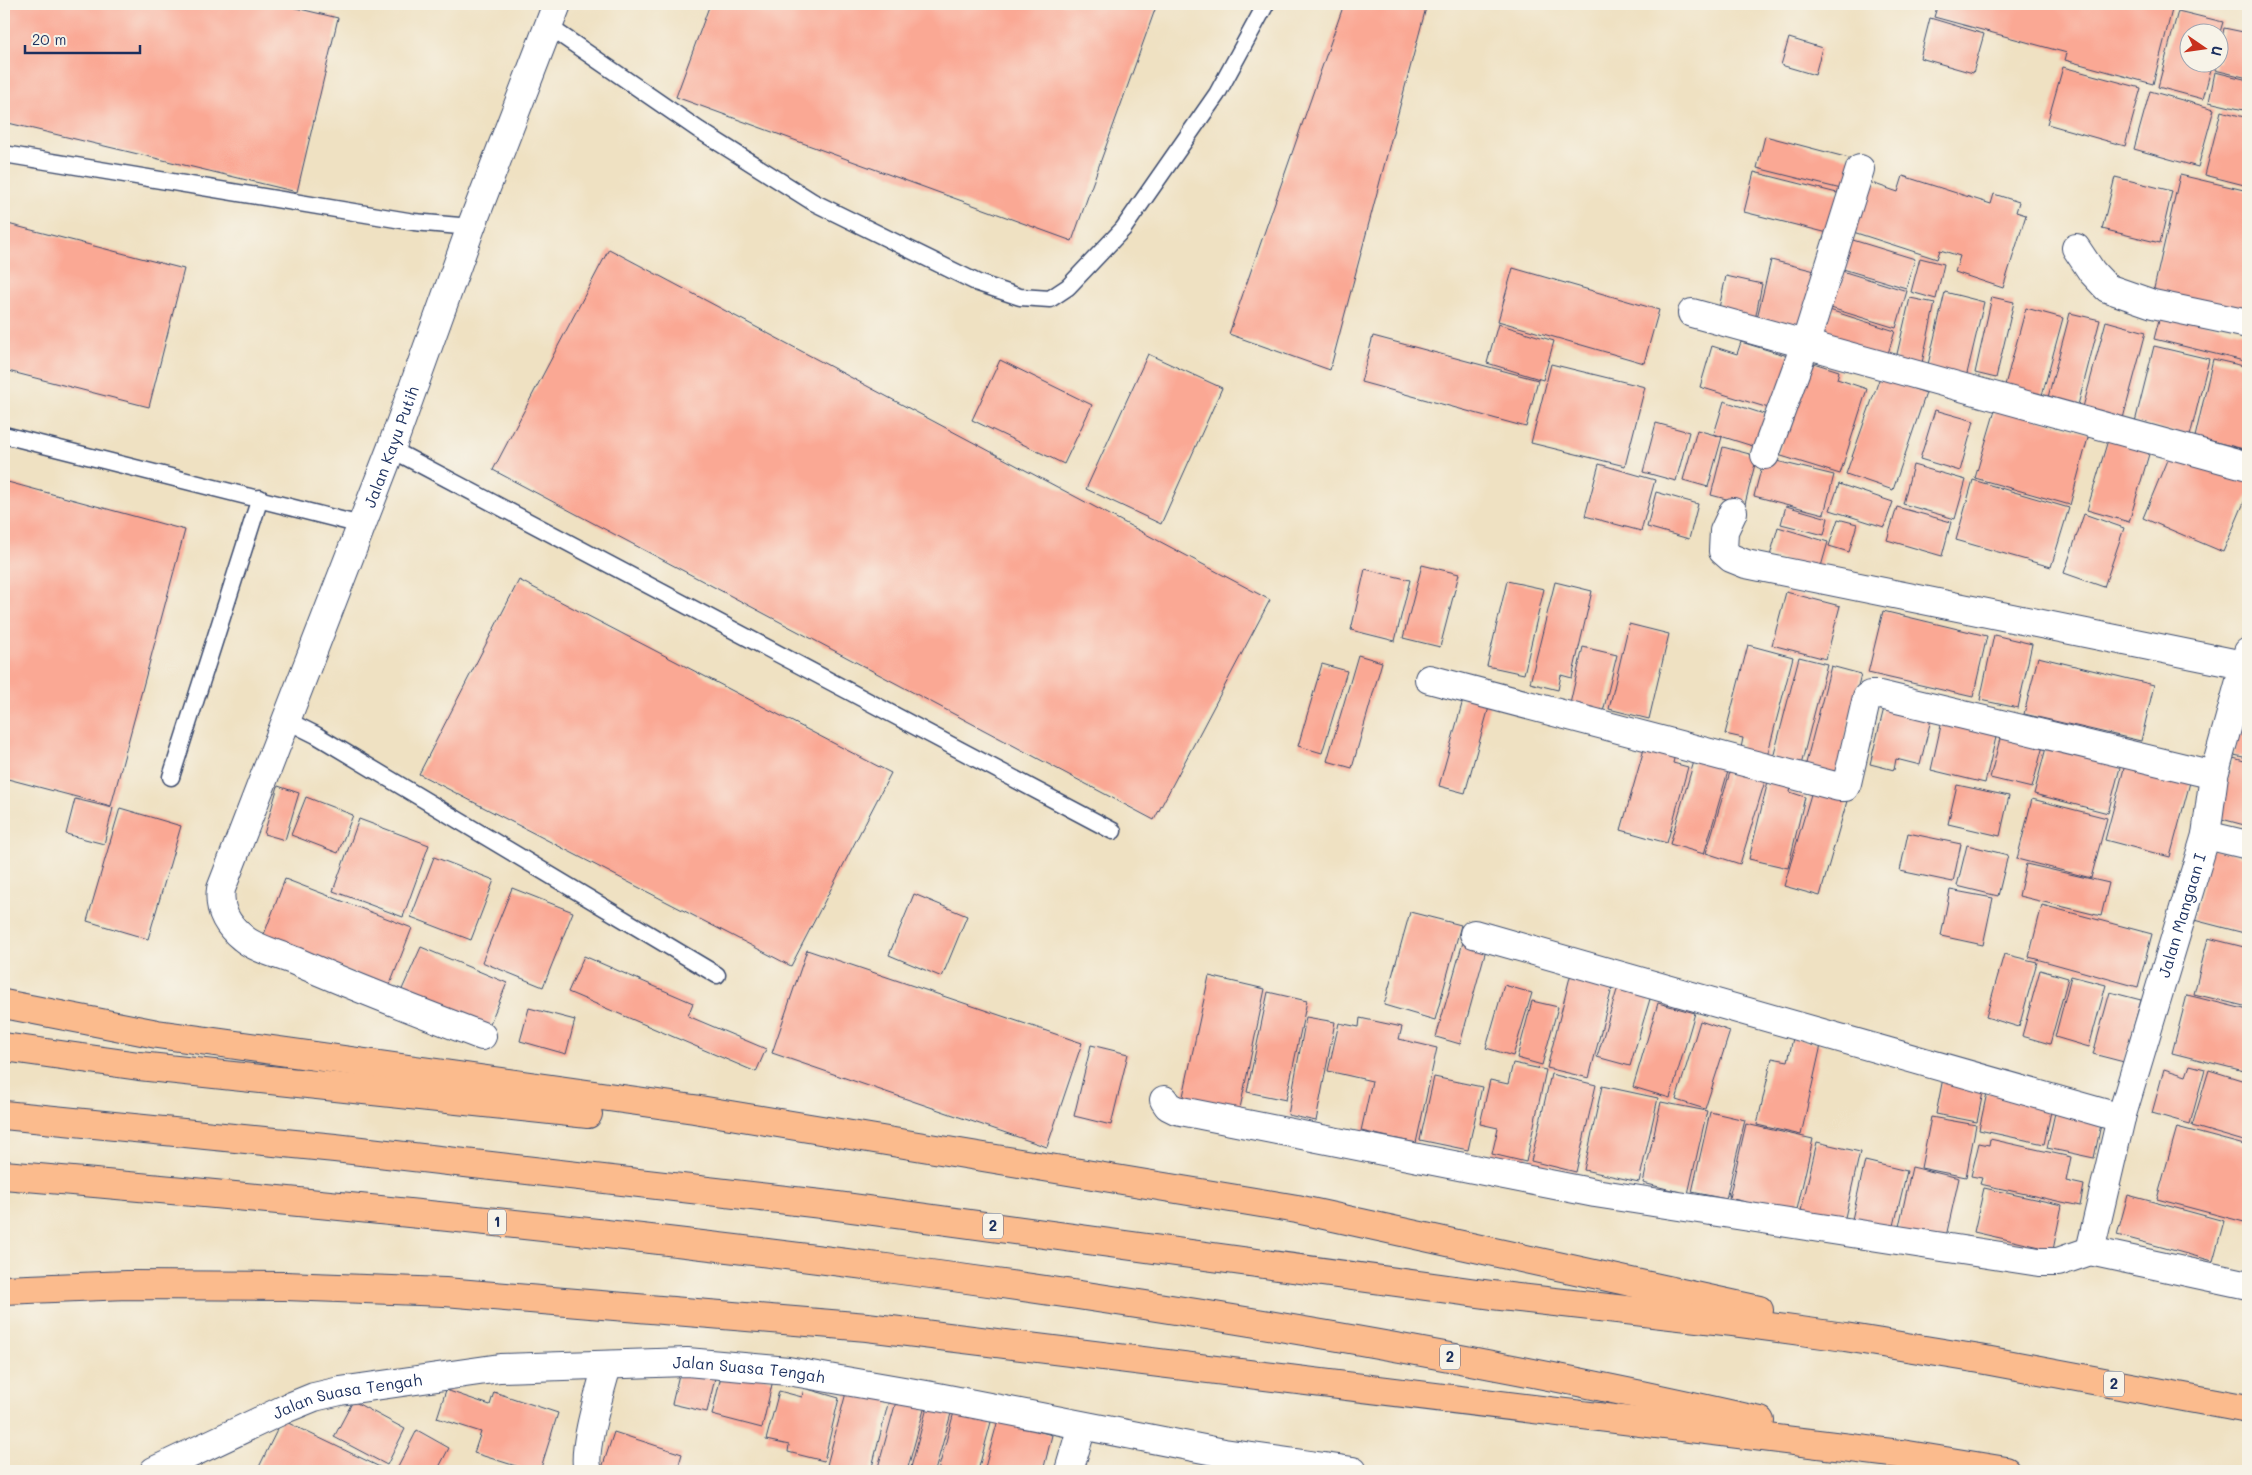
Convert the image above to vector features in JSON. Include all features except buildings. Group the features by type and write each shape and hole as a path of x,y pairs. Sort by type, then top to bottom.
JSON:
{"highway":[{"path":"4,1004 157,1034 694,1110 1297,1209 1980,1359"},
{"path":"4,1046 139,1066 958,1154"},
{"name":"2","path":"4,1115 335,1148 830,1205 1444,1289 1826,1335 1980,1359 2248,1409"},
{"name":"1","path":"4,1175 432,1215 675,1242 988,1283"},
{"name":"2","path":"988,1283 1192,1312 1360,1340 1668,1401 1908,1455 2006,1471"},
{"path":"4,1290 127,1284 285,1286 445,1292 867,1328 1908,1455"}],"street":[{"name":"Jalan Kayu Putih","path":"482,1036 338,980 244,940 228,924 223,915 220,899 221,889 288,721 391,448 471,227 552,15"},
{"path":"1766,455 1805,345 1860,169"},
{"path":"2076,248 2092,272 2107,288 2153,304 2248,324"},
{"path":"1692,313 2248,466"},
{"path":"1733,512 1724,531 1723,550 1731,558 1746,564 2246,658"},
{"name":"Jalan Mangaan I","path":"2090,1251 2121,1118 2206,835 2214,775 2246,658"},
{"path":"1429,679 1839,787 1844,787 1847,783 1867,697 1870,695 1890,697 2214,775"},
{"path":"2206,835 2248,845"},
{"path":"1474,934 2121,1118"},
{"path":"1164,1100 1168,1106 1176,1110 1595,1193 2039,1262 2058,1262 2090,1251 2248,1286"},
{"name":"Jalan Suasa Tengah","path":"154,1471 287,1408 314,1397 340,1391 500,1368 687,1362 788,1371 938,1397 1224,1452 1353,1471"},
{"path":"588,1471 586,1465 590,1434 607,1366"},
{"path":"1069,1471 1082,1426"}],"lane":[{"path":"552,15 699,130 813,202 978,282 1020,297 1050,298 1068,287 1123,229 1217,94 1266,4"},
{"path":"4,154 414,222 471,227"},
{"path":"4,435 361,525"},
{"path":"391,448 1113,831"},
{"path":"171,777 260,498"},
{"path":"288,721 325,740 717,975"}]}
